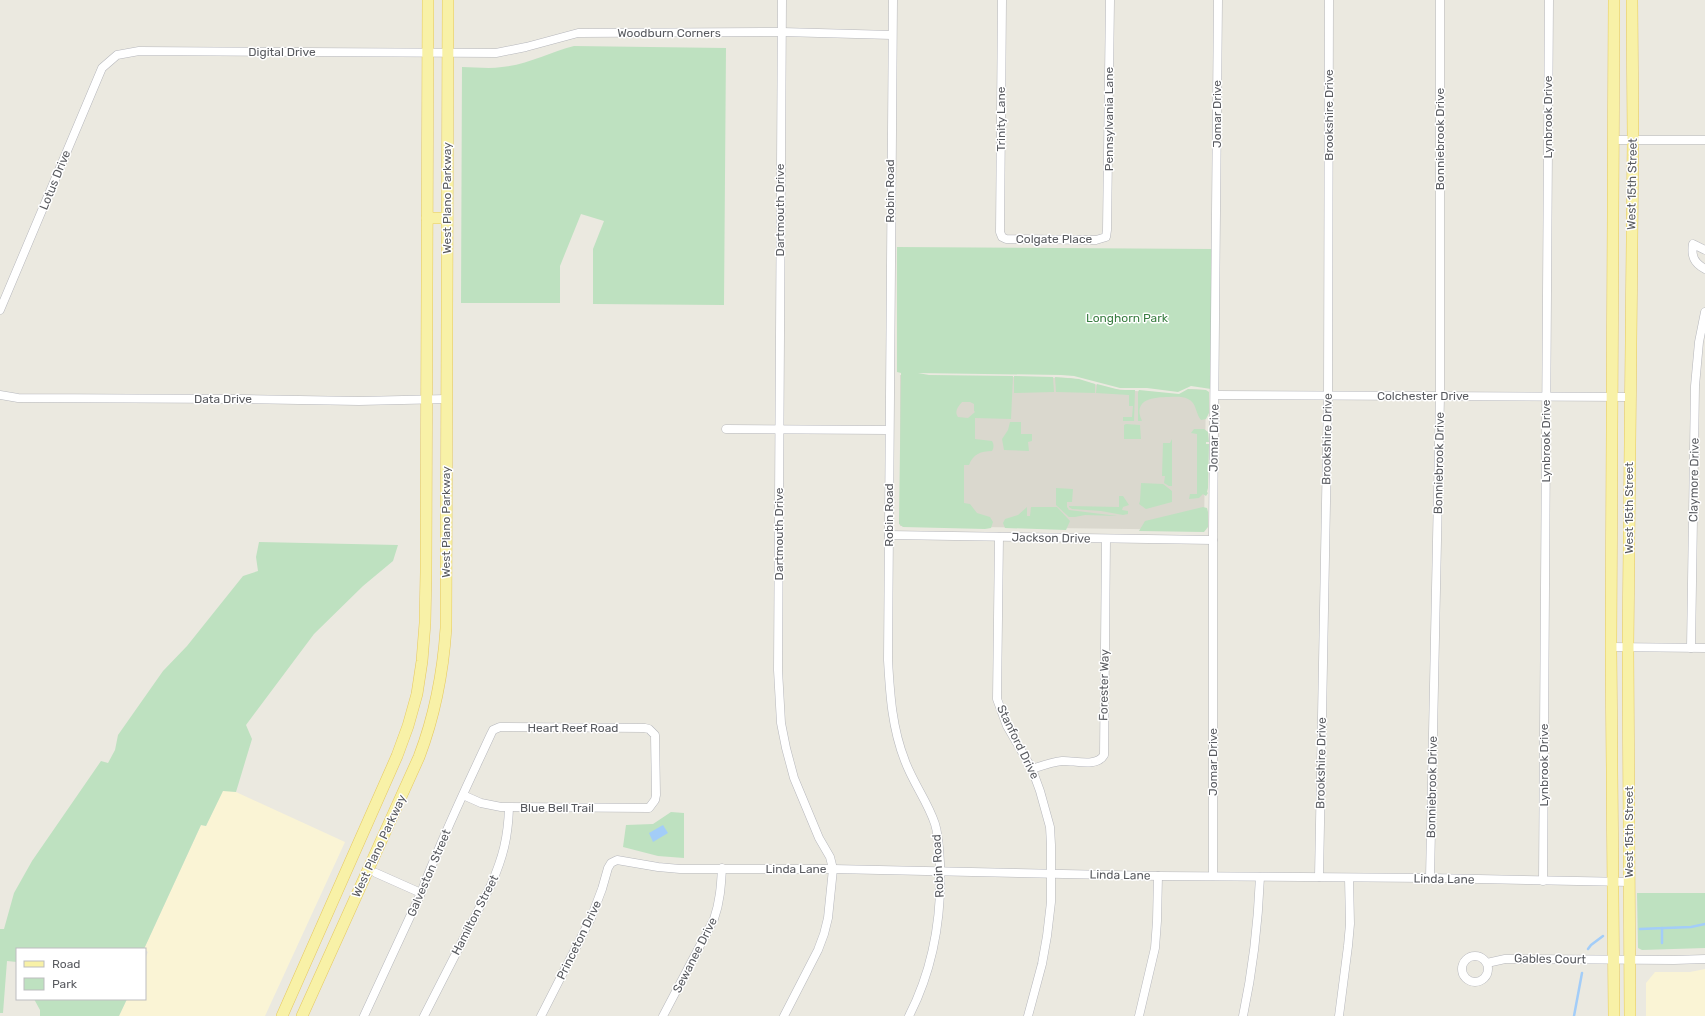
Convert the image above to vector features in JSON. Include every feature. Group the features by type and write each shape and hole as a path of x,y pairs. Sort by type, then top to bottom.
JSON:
{"main road":[{"name":"West Plano Parkway","path":"282,1016 397,756 417,694 422,661 425,623 428,0"},
{"name":"West Plano Parkway","path":"302,1016 428,736 435,710 443,663 446,628 448,0"},
{"name":"West 15th Street","path":"1614,0 1611,647 1614,1016"},
{"name":"West 15th Street","path":"1630,1016 1628,647 1633,140 1632,0"},
{"path":"427,218 447,218"}],"street":[{"name":"Dartmouth Drive","path":"782,0 778,670 781,723 794,778 819,838 830,857 833,869 828,918 824,934 818,950 784,1016"},
{"name":"Robin Road","path":"892,0 888,660 894,726 905,761 935,824 939,842 940,871 939,909 935,939 925,980 909,1016"},
{"name":"Trinity Lane","path":"1002,0 1000,232 1002,237"},
{"name":"Pennsylvania Lane","path":"1106,237 1108,219 1110,0"},
{"name":"Jomar Drive","path":"1213,876 1213,540 1218,0"},
{"name":"Brookshire Drive","path":"1319,877 1328,396 1329,0"},
{"name":"Bonniebrook Drive","path":"1430,878 1440,396 1440,0"},
{"name":"Lynbrook Drive","path":"1543,881 1548,0"},
{"name":"Woodburn Corners","path":"448,53 506,52 578,33 782,32 892,35"},
{"name":"Digital Drive","path":"117,55 139,51 448,53"},
{"name":"Lotus Drive","path":"0,310 102,68 117,55"},
{"path":"1613,140 1705,140"},
{"name":"Colgate Place","path":"1002,237 1006,239 1096,240 1106,237"},
{"path":"1705,250 1693,244 1693,259 1705,268"},
{"name":"Claymore Drive","path":"1691,648 1695,386 1699,342 1705,312"},
{"name":"Data Drive","path":"0,395 18,398 359,401 426,399 447,400"},
{"name":"Colchester Drive","path":"1215,395 1630,397"},
{"path":"726,430 889,430"},
{"name":"Jackson Drive","path":"889,535 1213,540"},
{"name":"Stanford Drive","path":"999,537 997,700 1007,726 1032,769 1050,827 1051,902 1042,964 1028,1016"},
{"name":"Forester Way","path":"1032,769 1062,761 1098,761 1104,755 1106,539"},
{"path":"1611,647 1705,648"},
{"name":"Heart Reef Road","path":"493,730 500,727 645,728 652,732 656,740 656,795 653,804"},
{"name":"Galveston Street","path":"364,1016 422,893 463,795 493,730"},
{"name":"Blue Bell Trail","path":"463,795 491,806 509,808 644,808 653,804"},
{"name":"Hamilton Street","path":"424,1016 491,885 498,868 508,834 509,808"},
{"name":"Linda Lane","path":"611,862 617,860 680,869 833,869 1158,876 1430,878 1630,882"},
{"name":"Princeton Drive","path":"541,1016 592,918 611,862"},
{"name":"Sewanee Drive","path":"664,1016 714,919 718,908 721,891 722,868"},
{"path":"376,873 422,893"},
{"path":"1139,1016 1155,948 1158,876"},
{"path":"1243,1016 1253,962 1257,929 1260,877"},
{"path":"1339,1016 1349,939 1349,878"},
{"name":"Gables Court","path":"1487,963 1505,959 1705,959"}],"shaded area":[{"path":"900,375 1071,378 1114,389 1180,395 1191,389 1206,390 1204,530 900,526"},
{"path":"223,790 236,792 345,842 265,1016 119,1016 127,1000 146,1000 146,957 148,952 144,948 201,825 206,826"},
{"path":"1705,969 1705,1016 1646,1016 1646,983 1655,972 1690,972"}],"green space":[{"path":"574,46 726,48 724,305 593,304 593,249 604,221 581,214 560,266 560,303 461,303 462,67 492,68 511,66"},
{"name":"Longhorn Park","path":"897,247 1212,249 1211,389 1191,386 1178,392 1147,388 1120,388 1074,376 1061,375 918,373 929,375 1013,376 1011,419 975,418 975,439 992,441 993,449 992,451 978,454 973,458 969,465 964,465 964,503 970,504 977,513 990,517 993,522 991,528 903,527 899,524 901,373 897,372","holes":["962,402 970,402 974,404 975,412 968,418 958,417 956,411 958,407"]},
{"path":"1014,376 1053,377 1054,392 1014,393"},
{"path":"1055,377 1079,379 1095,384 1095,393 1056,392"},
{"path":"1097,384 1120,390 1135,390 1134,421 1123,421 1123,417 1132,417 1133,406 1129,406 1129,395 1096,393"},
{"path":"1188,389 1206,390 1209,392 1209,413 1206,419 1201,420 1193,403 1188,399 1181,397 1163,397 1151,399 1142,404 1140,414 1142,421 1138,421 1139,390 1179,394"},
{"path":"1010,422 1021,422 1021,434 1032,434 1032,441 1028,442 1029,451 1004,450 1002,439 1008,430"},
{"path":"1124,425 1140,425 1141,439 1124,439"},
{"path":"1194,429 1204,429 1208,432 1209,442 1206,442 1206,444 1209,444 1208,493 1206,496 1203,494 1199,498 1189,499 1190,494 1197,494 1197,434 1191,433"},
{"path":"1172,439 1172,486 1169,486 1164,483 1165,476 1162,476 1163,443 1170,443"},
{"path":"1141,483 1163,484 1172,491 1172,502 1146,509 1139,504"},
{"path":"1056,488 1073,489 1072,502 1067,502 1067,507 1069,510 1118,516 1085,515 1069,517 1056,505"},
{"path":"1119,496 1123,496 1129,505 1123,507 1122,510 1128,511 1128,514 1123,515 1101,511 1072,509 1069,507 1119,507"},
{"path":"1027,507 1027,516 1030,516 1031,507 1057,507 1070,521 1066,530 1005,528 1003,523 1005,519 1018,515"},
{"path":"1203,507 1207,508 1208,512 1208,527 1204,532 1139,531 1145,521"},
{"path":"259,542 398,545 393,561 363,586 314,634 246,725 252,739 236,792 223,791 206,826 201,825 144,948 16,948 16,962 7,961 3,1013 0,1013 0,929 4,929 14,893 32,861 101,761 108,763 115,750 118,735 163,671 187,646 243,576 258,571 256,557"},
{"path":"671,812 684,813 684,858 658,856 623,847 626,825 653,824"},
{"path":"1637,893 1705,893 1705,948 1642,950 1638,948"},
{"path":"35,1000 127,1000 119,1016 40,1016 40,1010"}],"water":[{"path":"663,825 668,833 653,842 649,833"}],"waterway":[{"path":"1640,929 1691,927 1705,924"},
{"path":"1662,928 1662,943"},
{"path":"1588,949 1603,936"},
{"path":"1574,1016 1582,973"}]}
